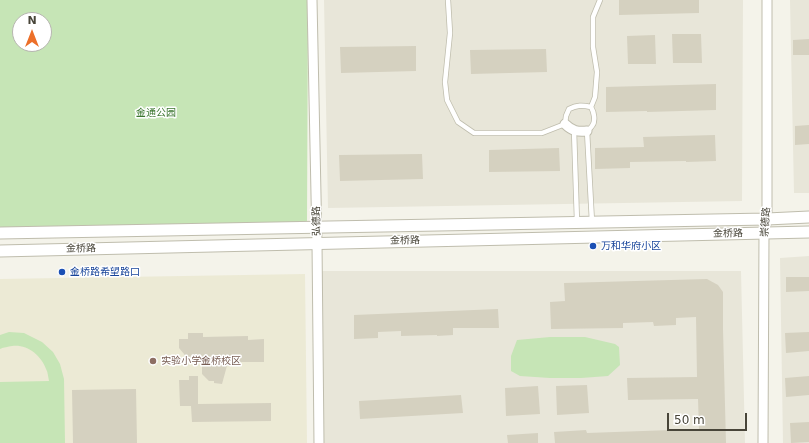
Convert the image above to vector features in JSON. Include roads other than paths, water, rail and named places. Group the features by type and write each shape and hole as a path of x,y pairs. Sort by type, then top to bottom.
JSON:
{"street":[{"name":"弘德路","path":"312,0 318,244 319,443"},
{"name":"崇德路","path":"763,443 764,233 767,219 767,0"},
{"path":"565,124 570,129 580,132 587,131"},
{"name":"金桥路","path":"0,234 809,217"},
{"name":"金桥路","path":"0,251 809,232"}],"lane":[{"path":"448,0 450,33 445,82 447,100 458,122 474,132 542,133 565,124 569,109 576,106 591,107"},
{"path":"592,222 587,131 593,126 595,118 591,107 594,97 597,72 593,47 593,17 600,0"},
{"path":"574,130 577,222"}],"place":[{"name":"万和华府小区","path":"593,246"},
{"name":"金桥路希望路口","path":"62,272"},
{"name":"实验小学金桥校区","path":"153,361"}],"park label":[{"name":"金通公园","path":"156,113"}]}
